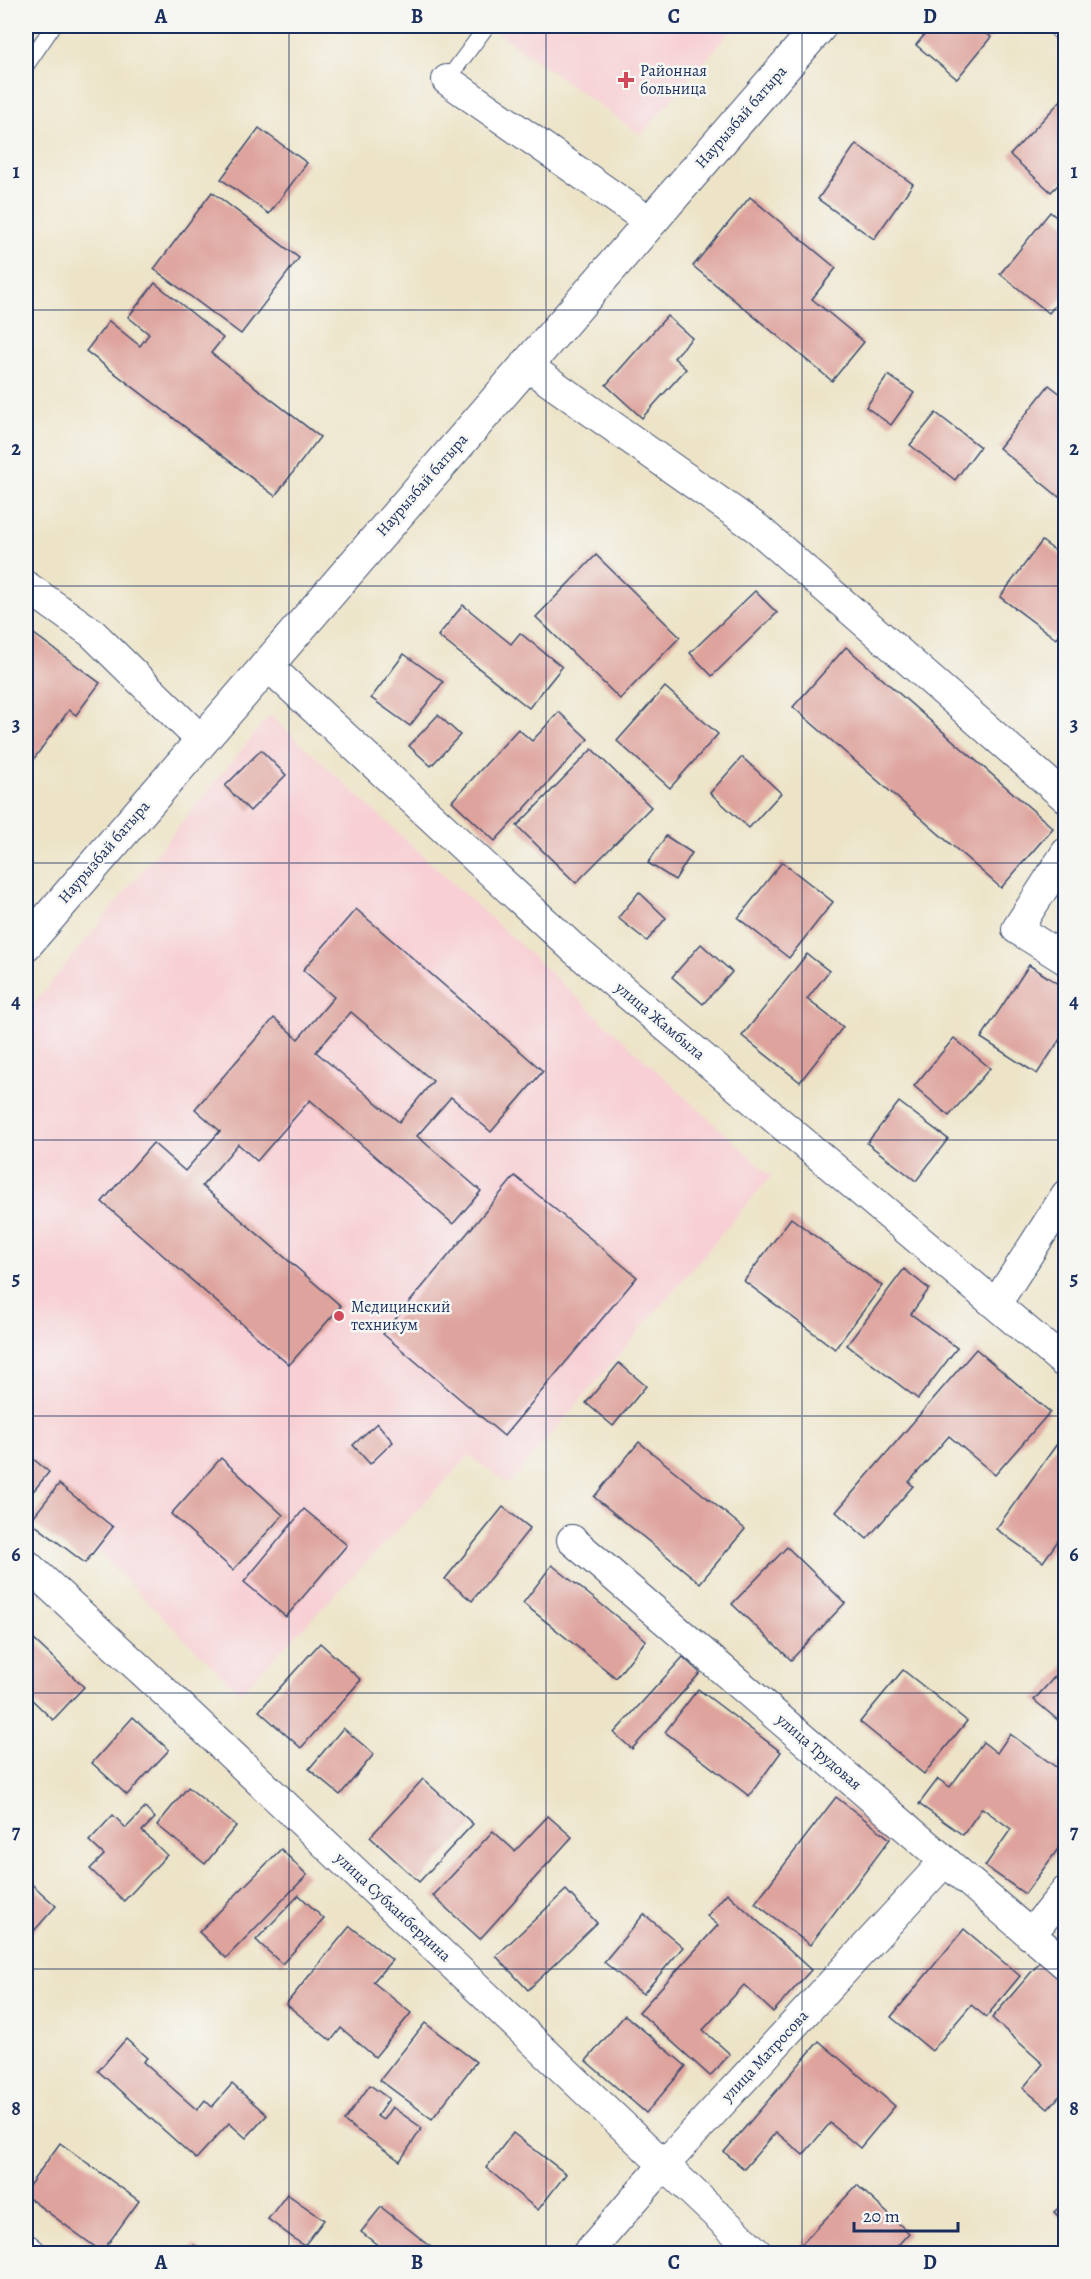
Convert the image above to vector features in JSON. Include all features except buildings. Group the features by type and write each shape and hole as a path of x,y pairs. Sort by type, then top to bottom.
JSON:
{"main road":[{"name":"Наурызбай батыра","path":"26,944 820,26"}],"street":[{"path":"447,80 650,222"},
{"path":"526,365 758,528 1065,798"},
{"path":"26,586 92,633 201,740"},
{"name":"улица Жамбыла","path":"266,664 573,948 1065,1364"},
{"path":"1065,853 1017,930 1065,960"},
{"path":"996,1304 1065,1195"},
{"name":"улица Трудовая","path":"573,1540 1065,1965"},
{"name":"улица Субханбердина","path":"26,1564 179,1705 758,2253"},
{"name":"улица Матросова","path":"587,2253 664,2165 945,1861"},
{"path":"1030,1935 1065,1891"},
{"path":"26,2249 32,2253"}],"lane":[{"path":"26,66 52,26"},
{"path":"447,80 487,26"}],"shaded area":[{"name":"Районная больница","path":"488,26 735,26 641,135"},
{"name":"Медицинский техникум","path":"270,715 771,1176 509,1484 469,1456 240,1693 26,1482 26,1013"}],"place":[{"name":"Районная больница","path":"626,80"},
{"name":"Медицинский техникум","path":"339,1316"}]}
